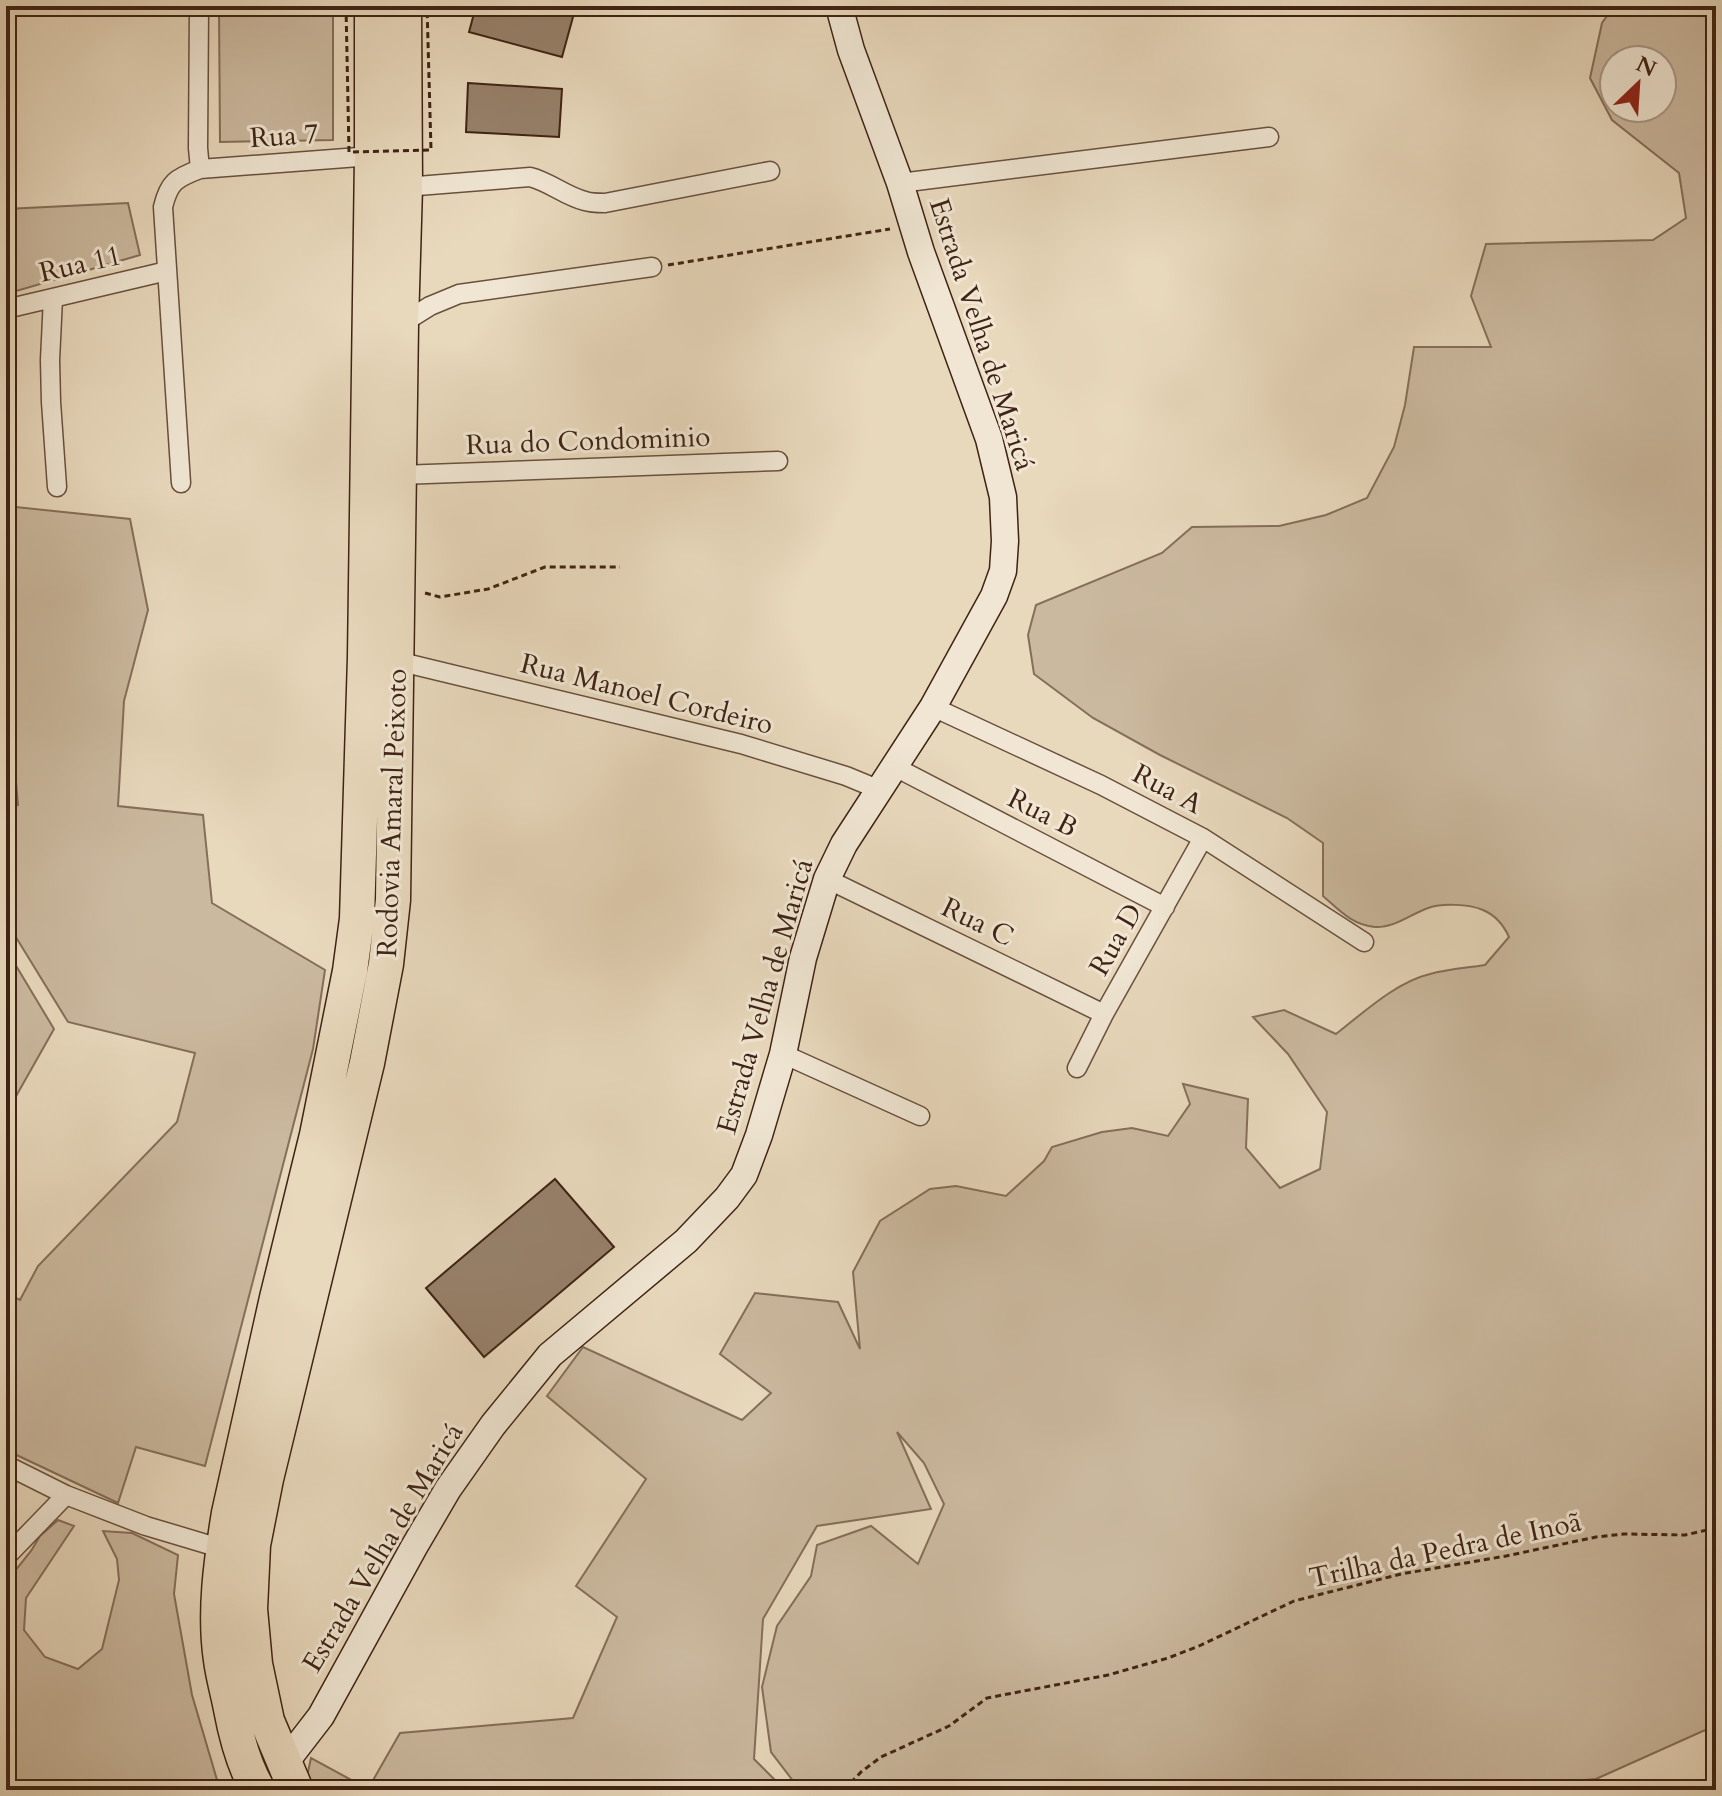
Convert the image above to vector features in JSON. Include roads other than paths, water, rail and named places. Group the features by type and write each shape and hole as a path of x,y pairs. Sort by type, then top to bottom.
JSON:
{"highway":[{"name":"Rodovia Amaral Peixoto","path":"258,1790 235,1727 221,1660 218,1613 229,1513 317,1135 350,971 357,919 365,657 372,6"},
{"name":"Rodovia Amaral Peixoto","path":"290,1777 267,1721 255,1664 250,1609 253,1545 266,1479 367,1063 386,964 393,900 405,187 404,6"}],"street":[{"path":"181,483 163,207 166,191 178,177 200,169 199,6"},
{"name":"Estrada Velha de Maricá","path":"290,1777 420,1535 493,1425 550,1355 686,1241 727,1198 744,1175 783,1054 803,958 827,879 844,844 933,707 994,596 1003,571 1003,497 989,439 851,50 839,6"},
{"path":"900,183 1269,137"},
{"name":"Rua 7","path":"200,169 372,156"},
{"path":"405,187 530,177 543,180 587,202 605,203 770,171"},
{"path":"401,324 430,306 459,294 652,267"},
{"name":"Rua 11","path":"6,309 167,271"},
{"path":"53,298 50,360 57,487"},
{"name":"Rua do Condominio","path":"400,475 778,461"},
{"name":"Rua Manoel Cordeiro","path":"397,661 741,744 846,776 880,790"},
{"name":"Rua A","path":"933,707 1101,785 1203,838 1364,942"},
{"name":"Rua B","path":"895,767 1165,907"},
{"name":"Rua D","path":"1077,1068 1203,838"},
{"name":"Rua C","path":"827,879 1104,1014"},
{"path":"783,1054 920,1116"},
{"path":"6,1465 66,1495 146,1526 223,1549"},
{"path":"6,1557 66,1495"}]}
